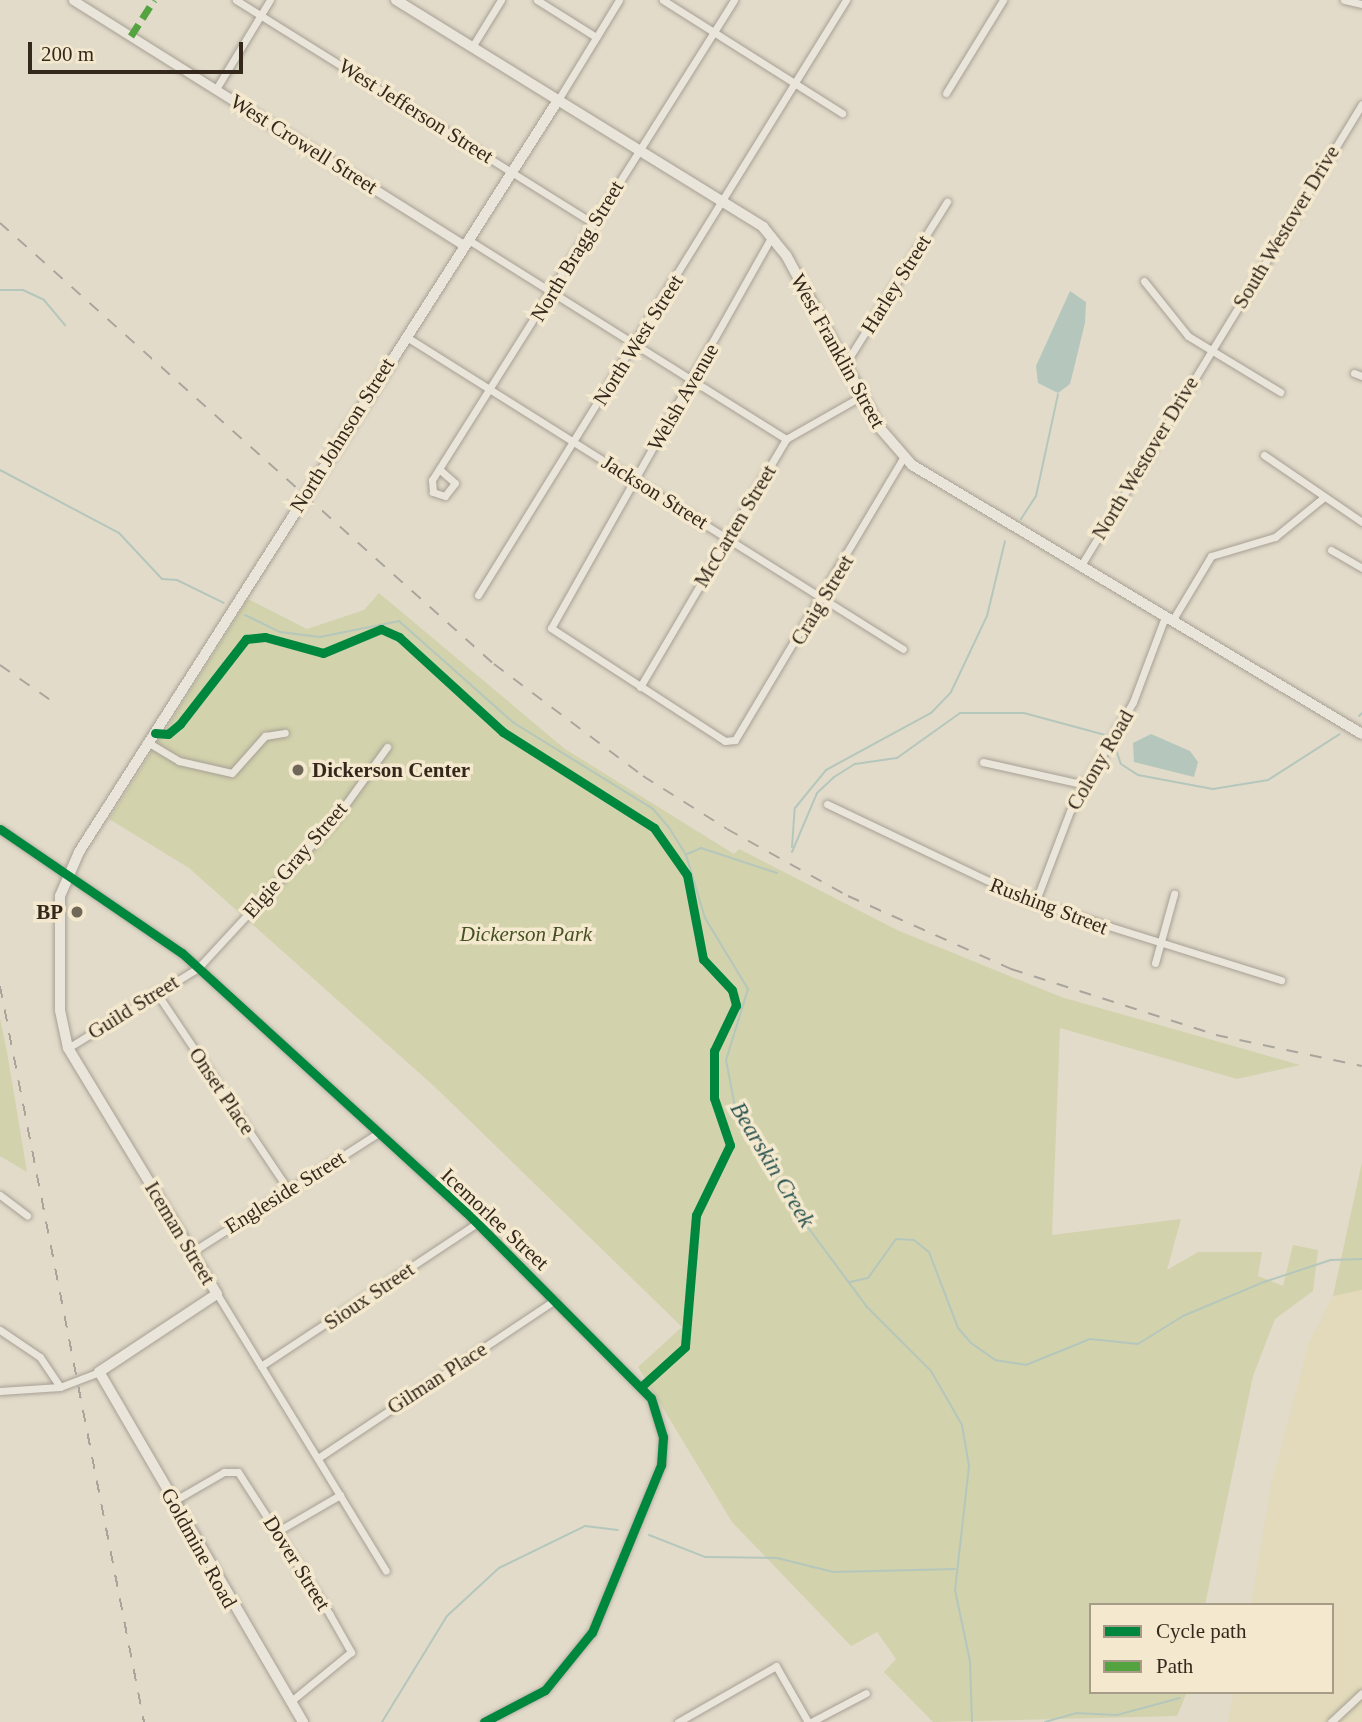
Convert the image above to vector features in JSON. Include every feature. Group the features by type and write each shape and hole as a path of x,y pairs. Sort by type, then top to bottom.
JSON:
{"main road":[{"name":"West Franklin Street","path":"396,0 724,203 772,236 860,397 904,457 1080,567 1362,734"},
{"name":"North Johnson Street","path":"69,872 405,336 558,100"},
{"name":"Iceman Street","path":"69,872 58,916 60,1010 68,1048 217,1294"},
{"path":"99,1372 217,1294"},
{"name":"Goldmine Road","path":"99,1372 303,1722"}],"street":[{"name":"West Crowell Street","path":"73,0 786,439"},
{"name":"West Jefferson Street","path":"236,0 594,224"},
{"path":"216,89 270,0"},
{"path":"472,47 502,0"},
{"path":"537,0 596,37"},
{"name":"North Johnson Street","path":"558,100 619,0"},
{"path":"663,0 842,113"},
{"name":"North Bragg Street","path":"439,469 734,0"},
{"name":"North West Street","path":"478,595 797,85 846,0"},
{"path":"946,93 1003,0"},
{"path":"1344,0 1362,4"},
{"name":"South Westover Drive","path":"1210,349 1362,104"},
{"name":"Harley Street","path":"844,366 947,202"},
{"name":"Welsh Avenue","path":"640,687 551,628 635,478 694,382 772,236"},
{"path":"1144,281 1169,319 1210,349 1280,392"},
{"name":"Jackson Street","path":"405,336 490,391 635,478 903,649"},
{"name":"North Westover Drive","path":"1080,567 1210,349"},
{"path":"786,439 860,397"},
{"name":"McCarten Street","path":"640,687 786,439"},
{"path":"1264,455 1362,522"},
{"name":"Craig Street","path":"640,687 725,741 735,740 823,599 904,457"},
{"name":"Colony Road","path":"1035,903 1086,785 1133,702 1169,619 1210,556 1275,537 1325,496"},
{"path":"1331,550 1362,568"},
{"path":"149,743 179,761 232,773 265,736 285,733"},
{"name":"Elgie Gray Street","path":"198,968 332,823 387,747"},
{"path":"983,762 1086,785"},
{"name":"Rushing Street","path":"827,804 1035,903 1160,946 1281,980"},
{"name":"Icemorlee Street","path":"0,829 69,872 198,968 477,1223 643,1385 660,1422 660,1465 577,1657 545,1690 484,1722"},
{"path":"1155,963 1174,894"},
{"name":"Guild Street","path":"68,1048 198,968"},
{"name":"Onset Place","path":"156,992 289,1191"},
{"name":"Engleside Street","path":"192,1252 378,1133"},
{"path":"0,1195 27,1215"},
{"name":"Sioux Street","path":"261,1366 477,1223"},
{"name":"Iceman Street","path":"217,1294 386,1571"},
{"name":"Gilman Place","path":"318,1458 555,1300"},
{"path":"0,1330 40,1357 60,1387"},
{"path":"0,1391 60,1387 99,1372"},
{"name":"Dover Street","path":"173,1502 235,1470 278,1531 351,1652 290,1702"},
{"path":"278,1531 340,1495"},
{"path":"678,1722 776,1666 810,1722 866,1693"},
{"path":"1331,1722 1362,1693"}],"shaded area":[{"path":"1070,291 1086,302 1085,323 1070,384 1058,393 1038,383 1036,366"},
{"path":"1151,734 1190,751 1198,762 1194,777 1134,762 1133,743"},
{"path":"1362,1290 1362,1722 1228,1722 1234,1694 1334,1694 1334,1603 1251,1603 1271,1485 1309,1343 1333,1296"}],"green space":[{"name":"Dickerson Park","path":"379,593 565,749 734,854 739,849 897,930 1061,997 1300,1065 1237,1079 1060,1028 1052,1235 1181,1219 1167,1270 1198,1252 1262,1252 1258,1276 1283,1286 1293,1245 1318,1250 1313,1291 1275,1319 1253,1376 1205,1603 1089,1603 1089,1694 1186,1694 1177,1716 933,1722 884,1672 896,1659 877,1632 851,1646 732,1522 638,1367 682,1327 435,1087 189,868 109,819 248,599 307,629 364,610"},
{"path":"0,1018 7,1052 27,1172 0,1156"},
{"path":"1362,1162 1362,1290 1333,1296"}],"waterway":[{"name":"Bearskin Creek","path":"0,290 23,290 44,300 65,325"},
{"path":"1021,519 1036,496 1058,394"},
{"name":"Bearskin Creek","path":"0,470 119,533 162,579 177,580 224,603"},
{"path":"792,847 795,808 826,770 931,713 951,692 987,616 1005,541"},
{"name":"Bearskin Creek","path":"245,615 280,632 320,637 399,621 514,723 653,809 668,826 686,855 705,918 748,989 726,1060 736,1112 790,1203 867,1307 931,1371 962,1425 969,1466 955,1590 970,1661 972,1722"},
{"path":"792,852 817,793 834,777 855,764 897,758 960,713 1024,713 1109,736"},
{"path":"1359,716 1362,713"},
{"path":"1113,740 1121,764 1138,775 1213,789 1268,780 1340,734"},
{"path":"687,854 701,848 777,873"},
{"path":"850,1282 868,1278 896,1239 914,1240 929,1252 958,1328 971,1343 995,1360 1026,1365 1090,1339 1138,1344 1183,1316 1264,1282 1331,1260 1362,1259"},
{"path":"382,1722 447,1616 499,1568 585,1526 618,1530"},
{"path":"649,1535 705,1557 777,1558 833,1572 955,1569"},
{"path":"1045,1722 1076,1713 1117,1715 1180,1698"}],"railway":[{"path":"0,223 494,664 643,776 727,829 848,896 1011,969 1216,1035 1362,1066"},
{"path":"0,665 49,699"},
{"path":"0,986 144,1722"}],"marked path":[{"path":"131,36 154,0"}],"cycle path":[{"path":"155,733 168,734 180,724 246,639 265,637 323,653 381,629 399,637 503,732 654,828 687,875 703,959 732,990 736,1005 714,1051 714,1098 730,1145 696,1215 685,1347 643,1385"},
{"path":"0,829 182,953 466,1212 651,1398 663,1437 661,1465 592,1632 545,1690 484,1722"}],"place":[{"name":"Dickerson Center","path":"298,770"},
{"name":"BP","path":"77,912"}]}
